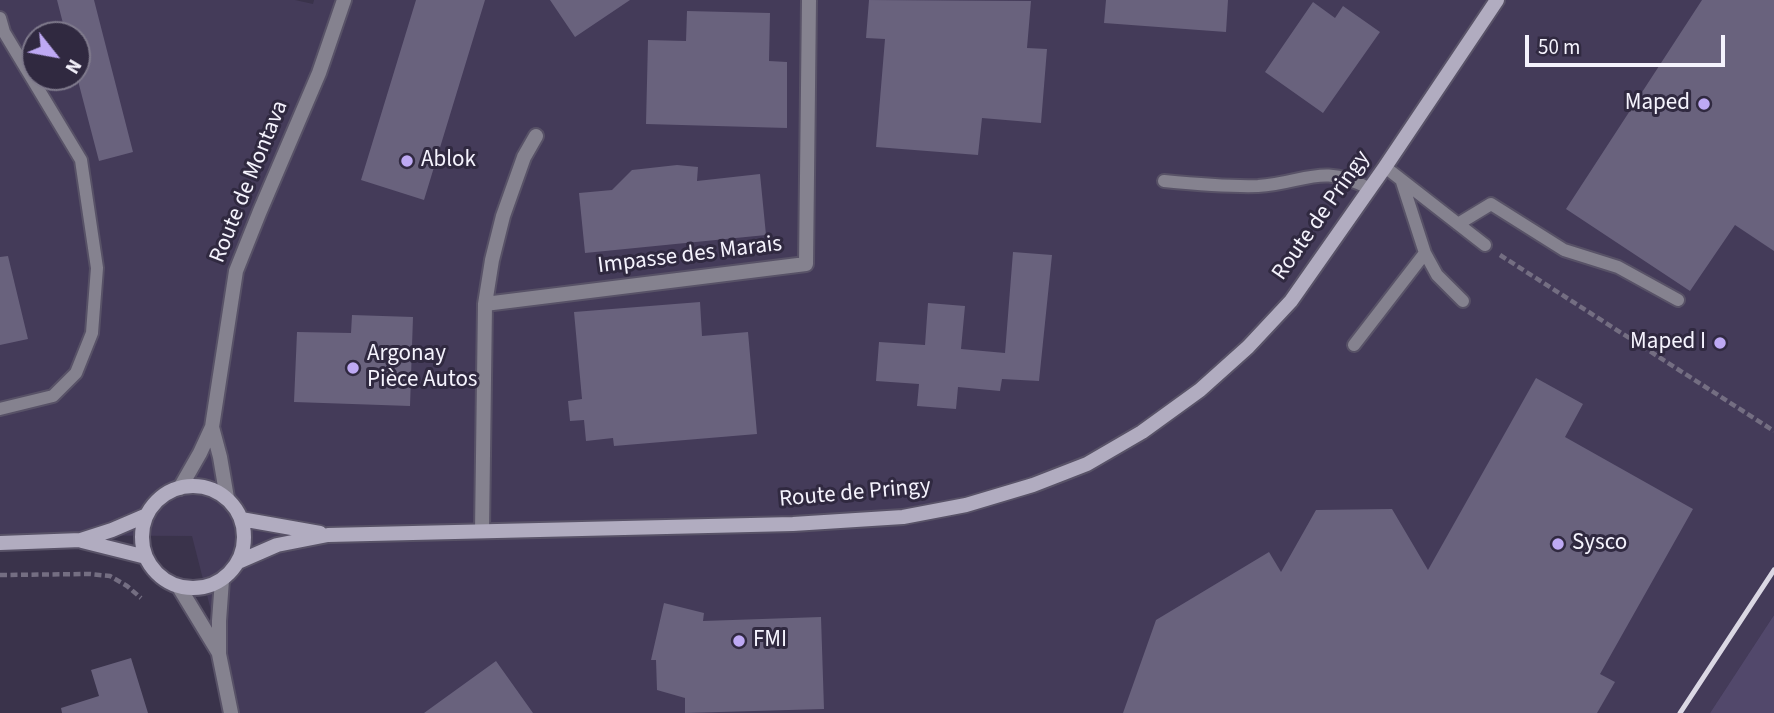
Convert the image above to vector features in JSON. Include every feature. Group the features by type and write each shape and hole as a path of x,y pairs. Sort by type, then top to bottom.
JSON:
{"street":[{"name":"Route de Montava","path":"180,488 212,427 236,271 319,73 344,0"},
{"name":"Impasse des Marais","path":"485,304 806,264 809,0"},
{"name":"Route de Pringy","path":"242,519 328,534 793,524 903,517 966,505 1087,464 1142,432 1200,390 1248,347 1291,301 1497,0"},
{"path":"482,531 485,304 503,216 524,157 536,136"},
{"name":"Route de Montava","path":"212,427 227,498"},
{"path":"192,486 217,491 227,498 242,519 245,541 238,562 231,572 209,586 194,589 179,587 165,580 154,570 146,557 142,536 147,515 155,503 166,494 192,486"},
{"path":"0,543 81,540 147,515"},
{"name":"Route de Pringy","path":"238,562 277,545 328,534"},
{"path":"81,540 146,557"},
{"path":"222,580 219,654 231,713"},
{"path":"179,587 219,654"}],"lane":[{"path":"0,18 4,32 81,160 97,268 92,332 76,373 53,396 0,409"},
{"path":"1385,167 1485,245"},
{"path":"1164,181 1261,186 1331,174 1354,180 1370,189"},
{"path":"1402,182 1425,253 1437,275 1463,301"},
{"path":"1458,224 1491,204 1564,250 1618,267 1678,300"},
{"path":"1354,345 1425,253"}],"path":[{"path":"1485,245 1774,431"},
{"path":"0,575 110,576 141,598"}],"shaded area":[{"path":"0,0 295,0 313,4 314,0 1774,0 1774,615 1710,713 237,713 192,536 0,535"},
{"path":"1774,615 1774,713 1710,713"}],"building":[{"path":"57,0 94,0 133,152 99,161 81,91 91,91 91,21 62,21"},
{"path":"416,0 485,0 424,200 361,180"},
{"path":"550,0 630,0 575,37"},
{"path":"869,0 1031,1 1027,48 1047,49 1041,123 982,118 978,155 876,147 885,39 866,38"},
{"path":"1106,0 1228,0 1226,32 1104,23"},
{"name":"Maped","path":"1702,0 1774,0 1774,251 1735,225 1690,291 1566,209"},
{"path":"1313,2 1335,18 1343,6 1380,32 1323,113 1265,72"},
{"path":"687,11 770,13 769,61 787,62 787,128 646,124 648,40 686,41"},
{"path":"677,165 698,167 697,181 760,174 766,235 585,253 579,193 612,190 632,170"},
{"path":"1013,252 1052,255 1039,381 1002,379 1000,391 958,387 956,409 917,406 919,384 876,381 879,342 925,345 928,303 965,306 961,349 1005,353"},
{"path":"8,256 28,339 0,345 0,257"},
{"path":"700,302 702,336 748,332 757,434 614,446 613,438 586,441 584,420 570,421 568,401 582,399 574,312"},
{"name":"Argonay Pièce Autos","path":"352,315 413,317 410,406 294,402 297,332 351,333"},
{"name":"Sysco","path":"1536,378 1583,404 1565,437 1693,509 1600,674 1615,682 1597,713 1123,713 1156,620 1269,552 1281,572 1316,510 1392,509 1428,570"},
{"name":"FMI","path":"664,603 704,613 703,621 821,617 824,709 685,713 685,698 657,690 656,660 651,660"},
{"path":"131,658 148,713 62,713 61,708 99,696 91,670"},
{"path":"496,661 533,713 424,713"}],"railway":[{"path":"1680,713 1774,570"}],"place":[{"name":"Maped","path":"1704,104"},
{"name":"Ablok","path":"407,161"},
{"name":"Maped I","path":"1720,343"},
{"name":"Argonay Pièce Autos","path":"353,368"},
{"name":"Sysco","path":"1558,544"},
{"name":"FMI","path":"739,641"}]}
